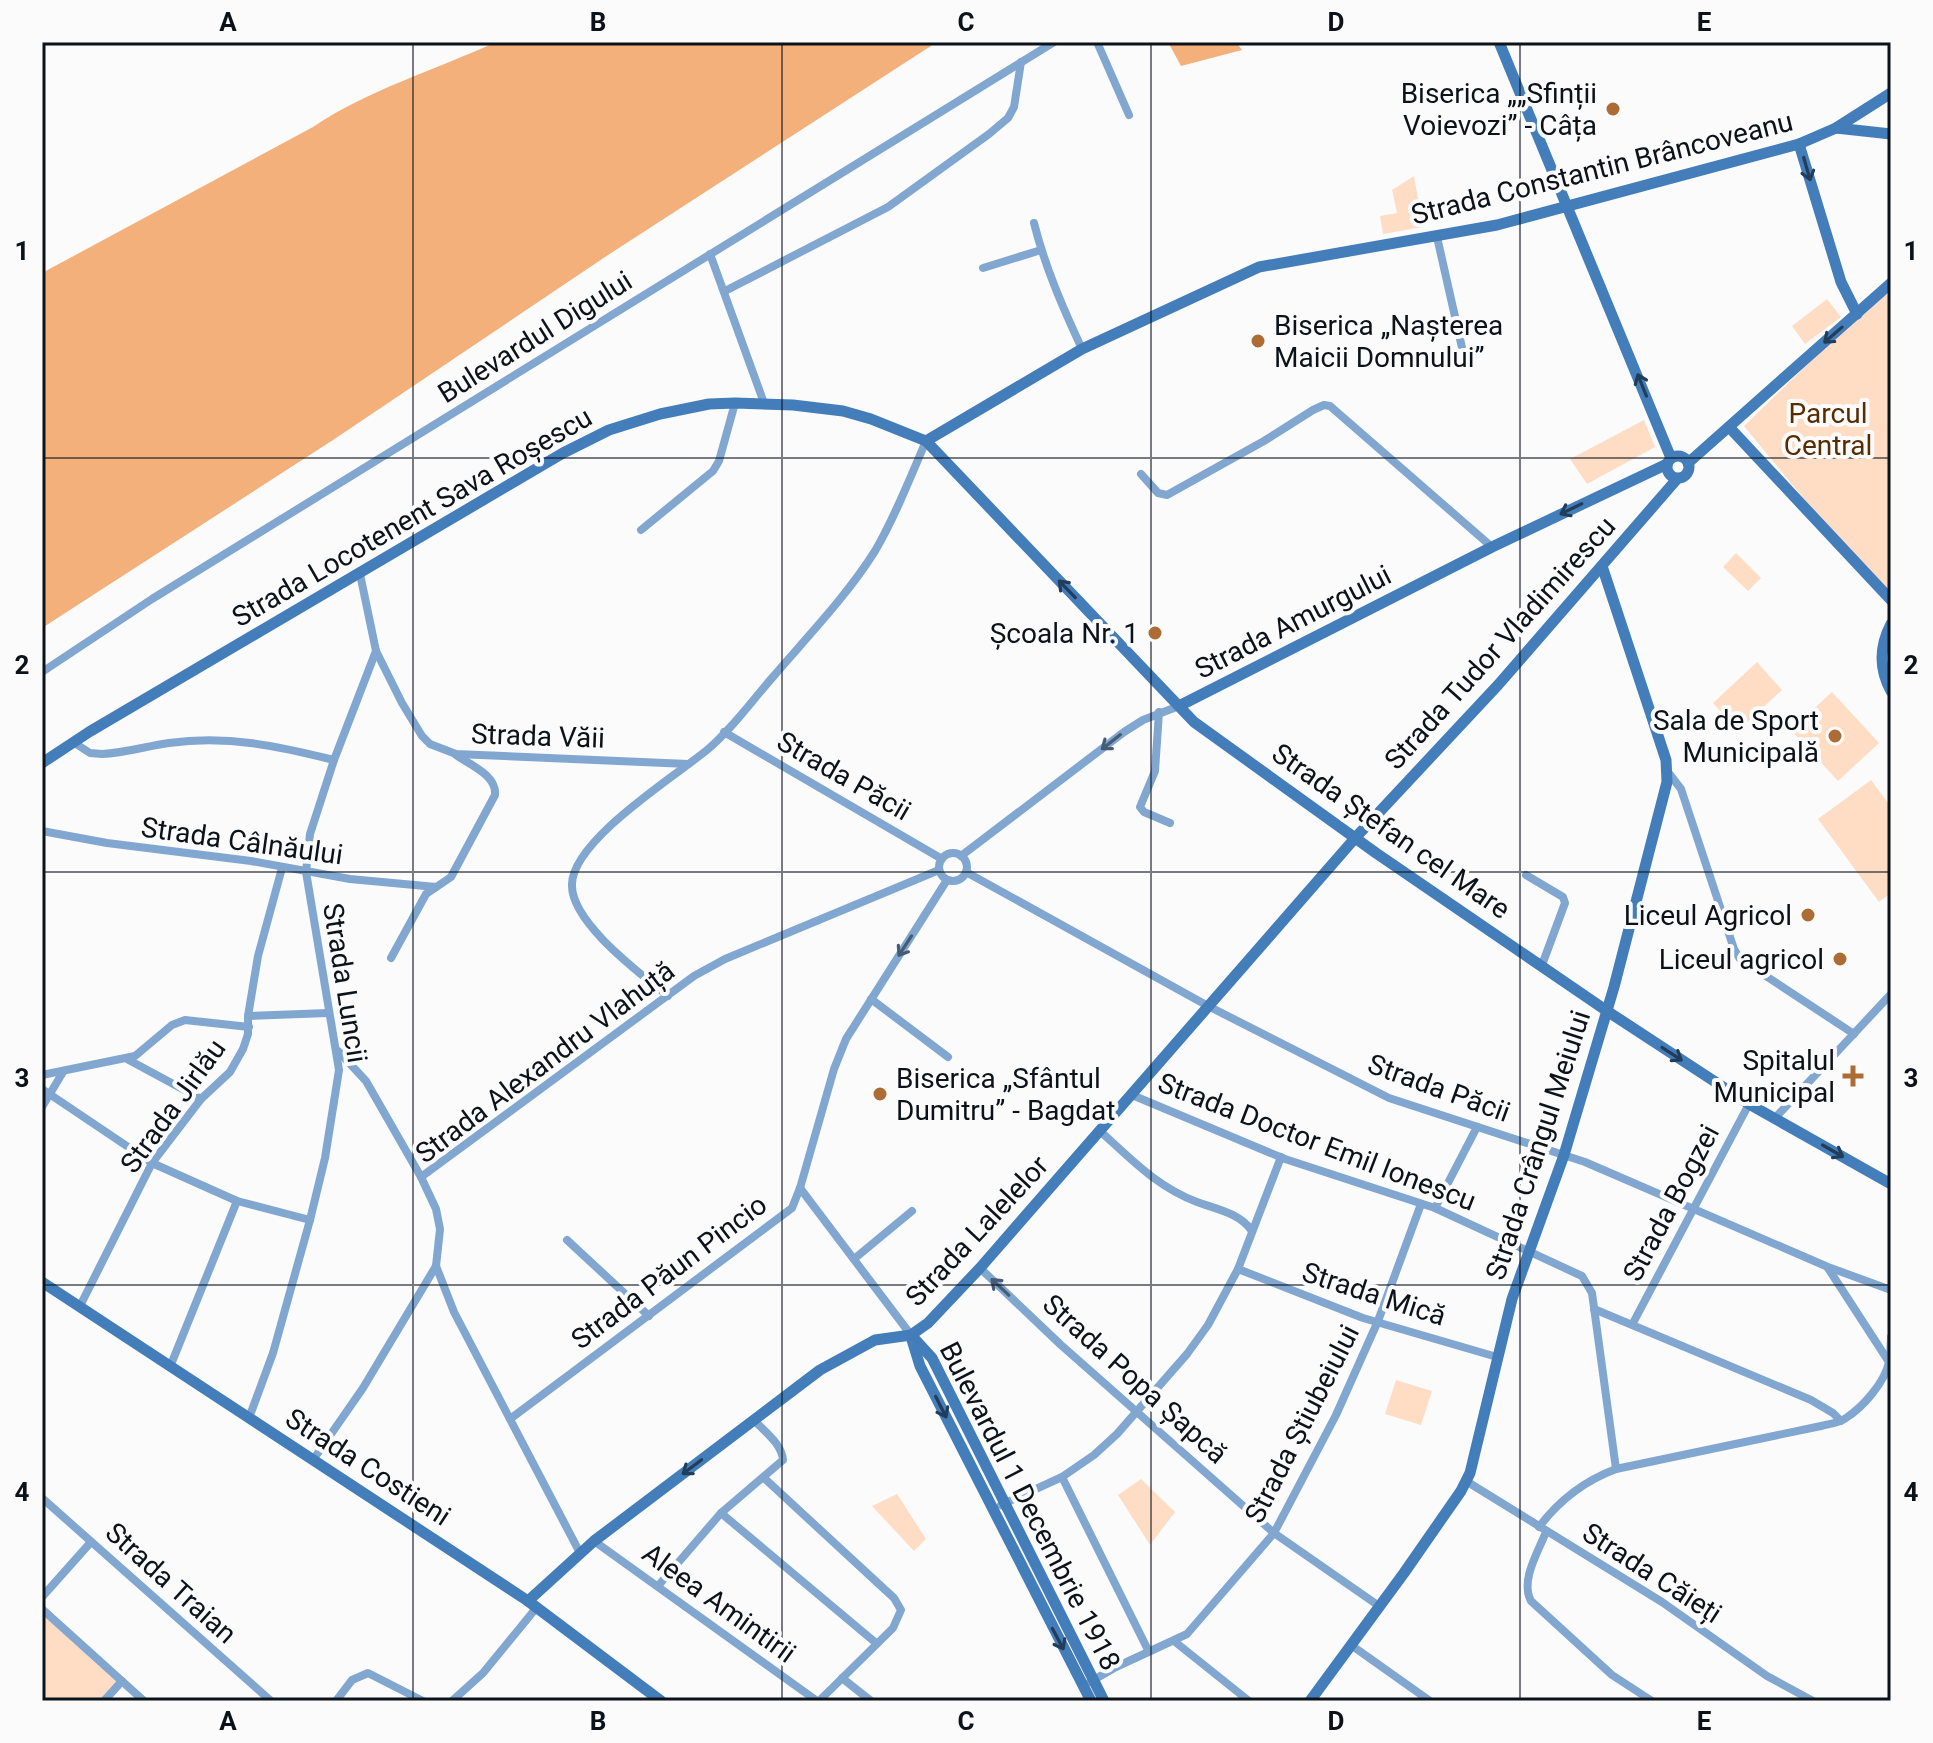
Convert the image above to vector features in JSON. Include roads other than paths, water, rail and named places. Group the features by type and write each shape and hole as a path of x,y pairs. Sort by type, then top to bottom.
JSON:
{"street":[{"name":"Bulevardul Digului","path":"42,672 152,599 1054,42"},
{"path":"1097,42 1129,115"},
{"path":"1499,42 1669,461 1668,474 1677,479"},
{"path":"725,291 888,207 989,134 1008,118 1014,107 1021,62"},
{"name":"Strada Constantin Brâncoveanu","path":"926,441 1082,349 1259,267 1437,237 1568,207 1799,144 1836,128 1891,93"},
{"path":"1836,128 1891,134"},
{"path":"1799,144 1841,282 1857,314"},
{"path":"1034,223 1059,300 1082,349"},
{"path":"1437,237 1463,352"},
{"path":"983,268 1041,250"},
{"path":"710,254 764,403"},
{"name":"Strada Tudor Vladimirescu","path":"1356,837 1498,685 1677,479 1686,475 1688,463 1891,283"},
{"path":"641,530 713,471 721,455 735,403"},
{"name":"Strada Locotenent Sava Roșescu","path":"42,763 563,453 609,430 682,408 764,403 854,414 926,441"},
{"path":"1141,474 1158,493 1167,495 1313,410 1330,406 1492,547"},
{"path":"1729,427 1891,600"},
{"path":"668,996 607,944 577,904 571,885 581,858 607,828 689,764 724,732 832,609 885,533 926,441"},
{"name":"Strada Ștefan cel Mare","path":"926,441 1194,722 1607,1011 1749,1104 1891,1184"},
{"path":"1669,461 1682,457 1688,463"},
{"name":"Strada Amurgului","path":"961,856 1124,732 1159,712 1179,706 1669,461"},
{"name":"Strada Crângul Meiului","path":"1310,1701 1466,1481 1512,1299 1564,1155 1607,1011 1668,772 1602,566"},
{"name":"Strada Văii","path":"360,574 376,651 422,736 441,750 456,754 689,764"},
{"path":"1891,624 1881,654 1883,673 1891,691"},
{"name":"Strada Luncii","path":"249,1418 273,1353 310,1220 337,1087 337,1050 328,1013 306,872 310,834 334,760 376,651"},
{"path":"1159,712 1155,771 1140,807 1144,812 1170,823"},
{"name":"Strada Păcii","path":"724,732 942,859"},
{"path":"73,742 90,753 102,754 186,741 251,741 334,760"},
{"path":"391,958 426,894 451,877 495,795 495,787 489,778 456,754"},
{"path":"1668,772 1681,789 1740,959 1854,1034"},
{"name":"Strada Câlnăului","path":"42,831 107,843 251,861 350,879 436,887"},
{"name":"Strada Lalelelor","path":"532,1604 594,1541 839,1358 875,1340 911,1335 928,1323 980,1268 1356,837"},
{"path":"949,854 961,856 966,863 966,872 957,880 947,880 939,870 942,859 949,854"},
{"name":"Strada Jirlău","path":"80,1306 152,1163 201,1099 221,1082 238,1059 249,1027 258,956 282,868"},
{"name":"Strada Alexandru Vlahuță","path":"313,1460 363,1388 436,1266 440,1229 436,1209 421,1177 694,976 725,959 939,870"},
{"name":"Strada Păcii","path":"966,872 1208,1006 1389,1098 1564,1155 1828,1267 1891,1290"},
{"path":"1526,875 1563,897 1565,903 1542,965"},
{"name":"Strada Păun Pincio","path":"510,1419 794,1205 836,1061 846,1039 947,880"},
{"path":"1775,1118 1891,994"},
{"path":"871,999 948,1057"},
{"path":"248,1016 328,1013"},
{"path":"42,1075 135,1056 172,1025 185,1020 249,1027"},
{"path":"337,1050 366,1081 421,1177"},
{"path":"127,1059 201,1099"},
{"path":"42,1107 46,1092 63,1072"},
{"path":"46,1092 152,1163 237,1201 310,1220"},
{"name":"Strada Doctor Emil Ionescu","path":"1132,1095 1281,1157 1435,1208 1582,1276 1592,1293 1616,1469"},
{"name":"Strada Bogzei","path":"1633,1323 1749,1104"},
{"path":"1435,1208 1477,1127"},
{"path":"1100,1131 1159,1184 1181,1196 1237,1216 1252,1231"},
{"path":"999,1506 1062,1477 1094,1455 1137,1412 1197,1341 1238,1269 1281,1157"},
{"name":"Bulevardul 1 Decembrie 1918","path":"800,1188 911,1335 932,1358 999,1506 1088,1683 1104,1701"},
{"path":"170,1367 237,1201"},
{"name":"Strada Știubeiului","path":"1088,1683 1187,1634 1274,1533 1336,1415 1378,1321 1421,1204"},
{"path":"854,1259 912,1211"},
{"path":"567,1240 649,1316"},
{"path":"436,1266 454,1312 580,1553"},
{"path":"1828,1267 1890,1363"},
{"name":"Strada Popa Șapcă","path":"980,1268 1061,1345 1274,1533 1379,1606"},
{"name":"Strada Mică","path":"1238,1269 1348,1312 1497,1357"},
{"name":"Strada Costieni","path":"42,1282 532,1604 661,1701"},
{"path":"1594,1309 1811,1400 1841,1421"},
{"path":"1652,1701 1619,1681 1527,1595 1528,1579 1542,1530 1574,1490 1616,1469 1841,1421 1887,1373 1891,1337"},
{"path":"658,1586 721,1513 783,1460 784,1455 778,1444 754,1420"},
{"path":"1062,1477 1149,1652"},
{"path":"764,1478 894,1598 901,1610 897,1622 818,1701"},
{"name":"Strada Căieți","path":"1466,1481 1662,1602 1767,1676 1813,1701"},
{"name":"Strada Traian","path":"42,1498 271,1701"},
{"path":"721,1513 876,1643"},
{"name":"Aleea Amintirii","path":"594,1541 818,1701"},
{"path":"42,1597 91,1542"},
{"path":"452,1701 483,1673 532,1604"},
{"path":"42,1609 144,1701"},
{"path":"1174,1641 1249,1701"},
{"path":"1351,1645 1430,1701"},
{"path":"336,1701 352,1680 368,1673 423,1701"},
{"path":"842,1678 871,1701"},
{"path":"104,1701 122,1681"},
{"name":"Bulevardul 1 Decembrie 1918","path":"1088,1683 1091,1701"}],"place":[{"name":"Biserica „„Sfinții Voievozi” - Câța","path":"1613,109"},
{"name":"Biserica „Nașterea Maicii Domnului”","path":"1258,341"},
{"name":"Școala Nr. 1","path":"1155,633"},
{"name":"Sala de Sport Municipală","path":"1835,736"},
{"name":"Liceul Agricol","path":"1808,915"},
{"name":"Liceul agricol","path":"1840,959"},
{"name":"Spitalul Municipal","path":"1853,1076"},
{"name":"Biserica „Sfântul Dumitru” - Bagdat","path":"880,1094"}],"park label":[{"name":"Parcul Central","path":"1828,429"}]}
